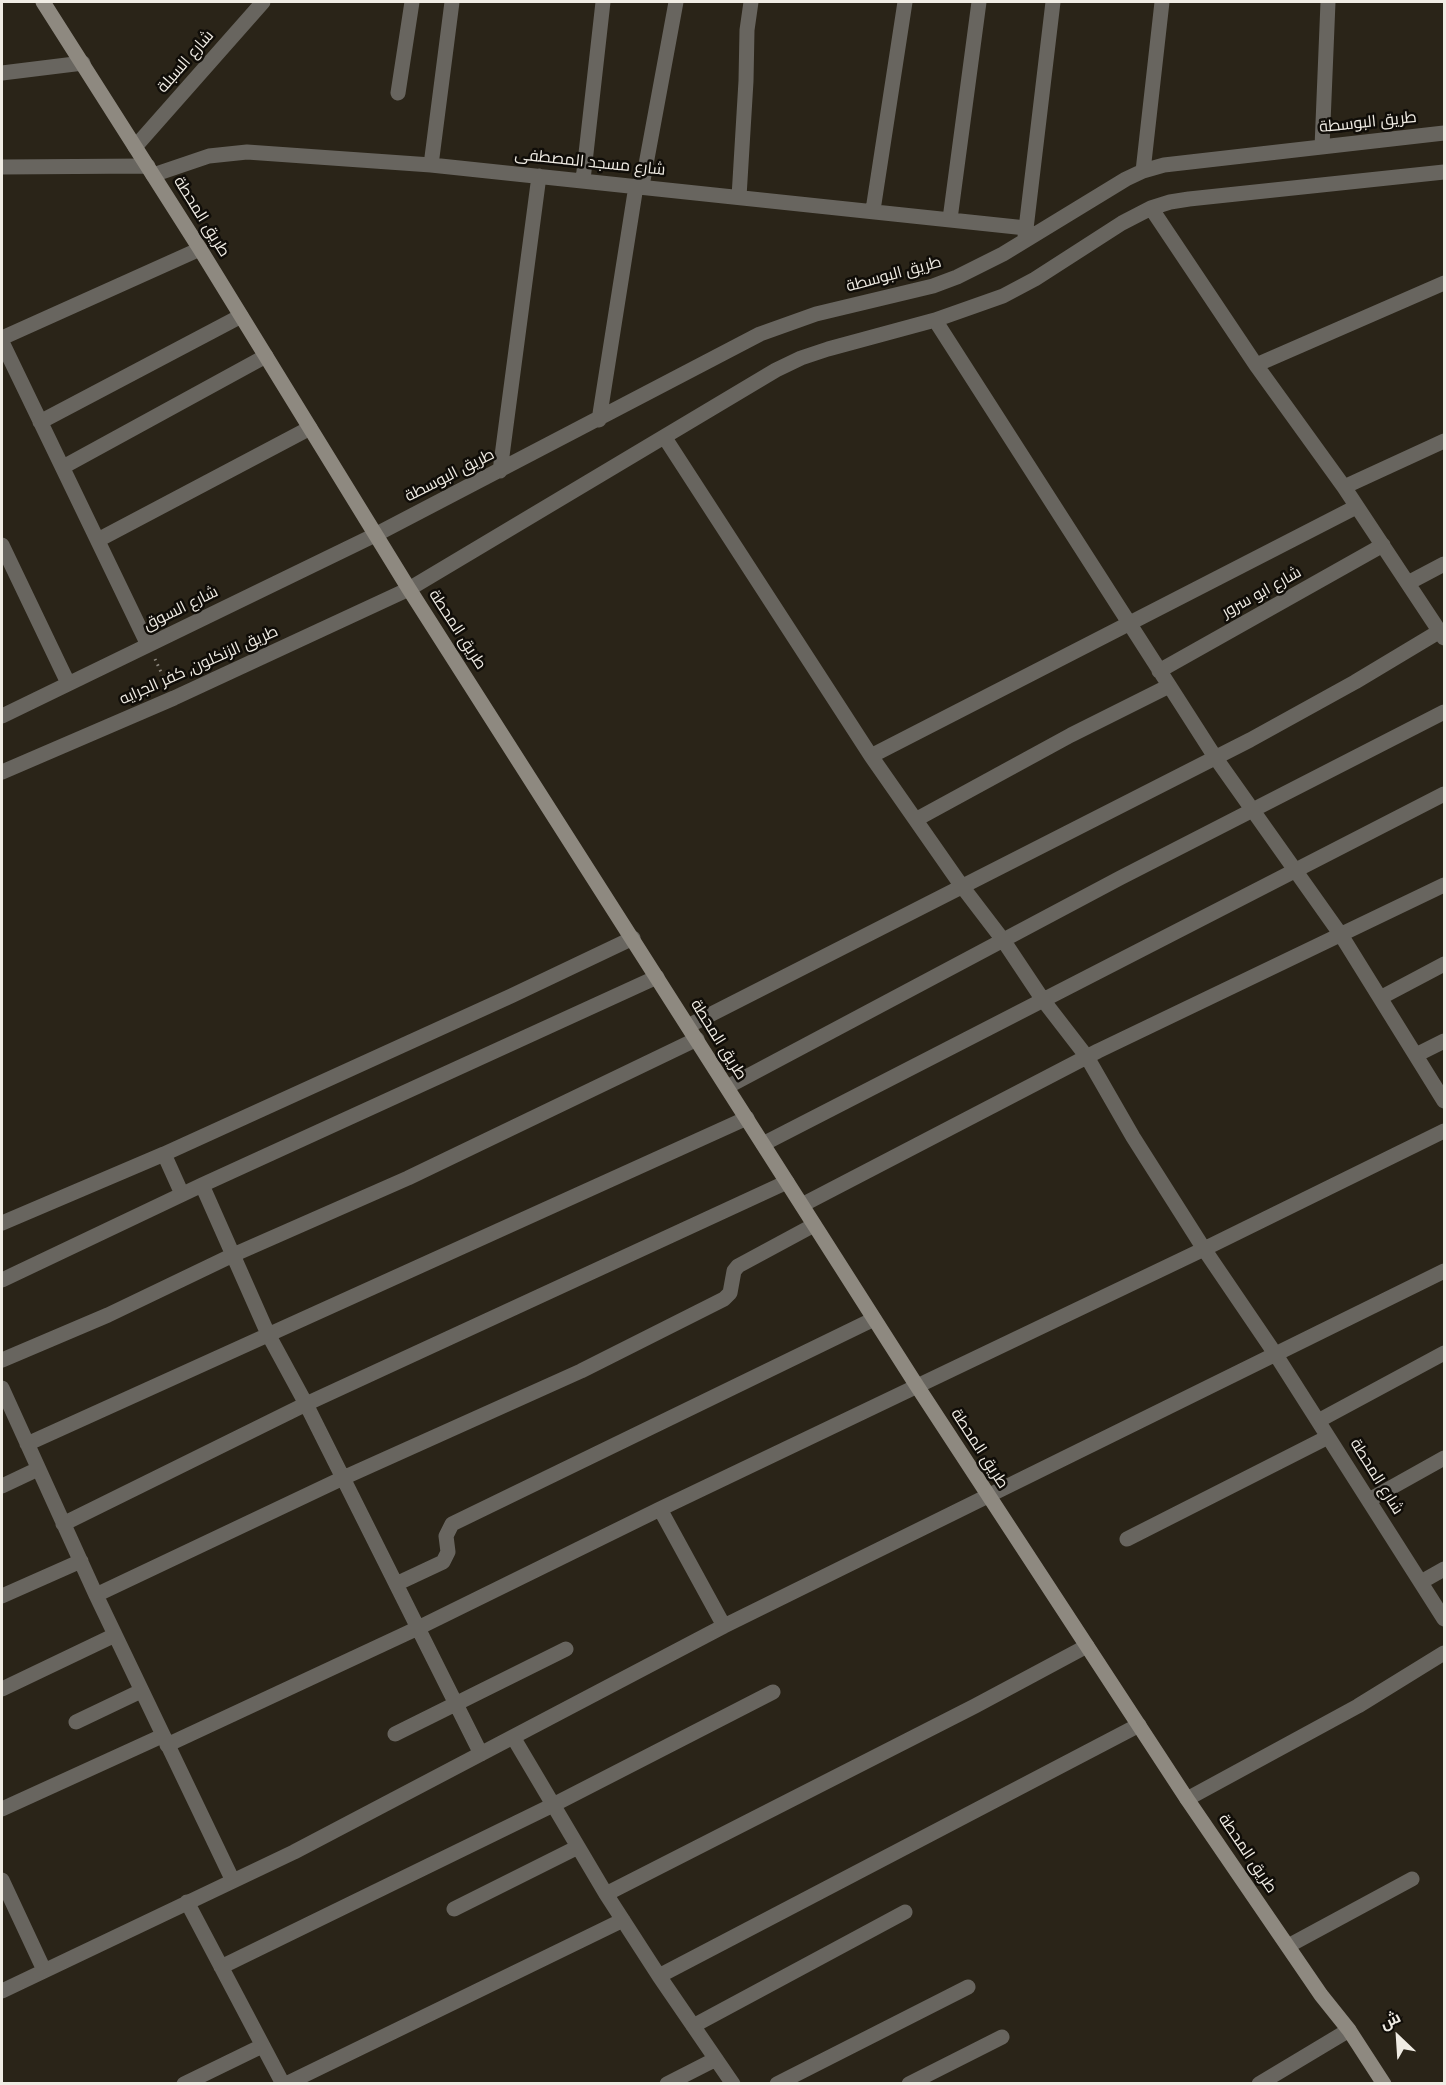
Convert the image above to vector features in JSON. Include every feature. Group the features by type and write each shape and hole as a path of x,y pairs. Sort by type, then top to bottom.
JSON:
{"street":[{"name":"طريق المحطة","path":"43,2 151,170 385,551 917,1386 1187,1799 1349,2030 1384,2084"},
{"name":"شارع السبلة","path":"135,147 263,2"},
{"path":"398,93 412,2"},
{"path":"431,165 452,2"},
{"path":"583,180 603,2"},
{"path":"599,420 639,186 676,2"},
{"path":"739,196 747,30 751,2"},
{"path":"873,210 905,2"},
{"path":"950,219 979,2"},
{"path":"1025,234 1053,2"},
{"path":"1143,171 1162,2"},
{"path":"1322,147 1328,2"},
{"path":"2,73 83,63"},
{"name":"طريق البوسطة","path":"375,535 775,328 816,314 933,286 981,267 1025,234 1143,171 1164,165 1444,133"},
{"name":"شارع مسجد المصطفى","path":"2,167 151,170 208,156 236,152 431,165 739,196 950,219 1025,234"},
{"path":"409,589 776,370 801,358 935,320 1003,296 1035,279 1122,223 1151,208 1189,199 1444,172"},
{"path":"500,471 539,176"},
{"path":"688,1026 1215,757 1442,634 1344,487 1256,365 1151,208"},
{"path":"148,645 2,340 200,249"},
{"path":"1256,365 1444,283"},
{"path":"40,422 241,316"},
{"path":"935,320 1168,686 1215,757 1341,935 1444,1101"},
{"path":"63,467 266,356"},
{"path":"98,540 310,428"},
{"name":"شارع المحطة","path":"665,438 871,756 1043,1000 1087,1057 1133,1137 1204,1249 1276,1355 1444,1619"},
{"path":"1344,487 1444,441"},
{"path":"871,756 1356,507"},
{"name":"شارع السوق","path":"2,716 375,535"},
{"path":"2,545 68,683"},
{"name":"شارع ابو سرور","path":"1159,671 1383,545"},
{"path":"1408,583 1444,564"},
{"name":"طريق الزنكلون, كفر الجرايه","path":"2,772 174,698 409,589"},
{"path":"916,819 1071,735 1168,686"},
{"path":"727,1086 1002,940 1444,712"},
{"path":"763,1144 1444,794"},
{"path":"802,1205 1087,1057 1444,885"},
{"path":"2,1223 164,1154 633,938"},
{"path":"1380,998 1444,964"},
{"path":"2,1280 182,1194 657,977"},
{"path":"2,1360 108,1315 233,1255 408,1178 697,1039"},
{"path":"1416,1055 1444,1041"},
{"path":"27,1444 747,1118"},
{"path":"2,1809 164,1741 418,1628 1444,1131"},
{"path":"164,1154 182,1194"},
{"path":"63,1524 306,1404 787,1182"},
{"path":"202,1185 268,1334 306,1404 481,1754"},
{"path":"96,1595 343,1478 581,1371 724,1299 730,1293 734,1271 738,1266 814,1225"},
{"path":"2,1990 294,1852 724,1626 1444,1271"},
{"path":"396,1584 443,1562 448,1552 446,1536 452,1524 874,1319"},
{"path":"1318,1421 1444,1353"},
{"path":"2,1388 164,1741 232,1881"},
{"path":"1127,1539 1328,1437"},
{"path":"1369,1500 1444,1458"},
{"path":"2,1486 38,1469"},
{"path":"660,1509 724,1626"},
{"path":"2,1596 81,1561"},
{"path":"1421,1582 1444,1569"},
{"path":"2,1689 115,1635"},
{"path":"606,1894 975,1706 1087,1646"},
{"path":"395,1734 566,1649"},
{"path":"1187,1799 1358,1706 1444,1653"},
{"path":"76,1722 141,1691"},
{"path":"221,1967 553,1805 773,1692"},
{"path":"659,1976 1139,1725"},
{"path":"513,1737 606,1894 733,2084"},
{"path":"454,1909 578,1847"},
{"path":"1288,1946 1412,1879"},
{"path":"2,1880 44,1970"},
{"path":"187,1902 284,2084 623,1920"},
{"path":"693,2026 905,1912"},
{"path":"777,2084 968,1987"},
{"path":"1259,2084 1349,2030"},
{"path":"909,2084 1002,2037"},
{"path":"184,2084 262,2046"},
{"path":"667,2084 716,2059"}],"path":[{"path":"148,645 174,698"}]}
